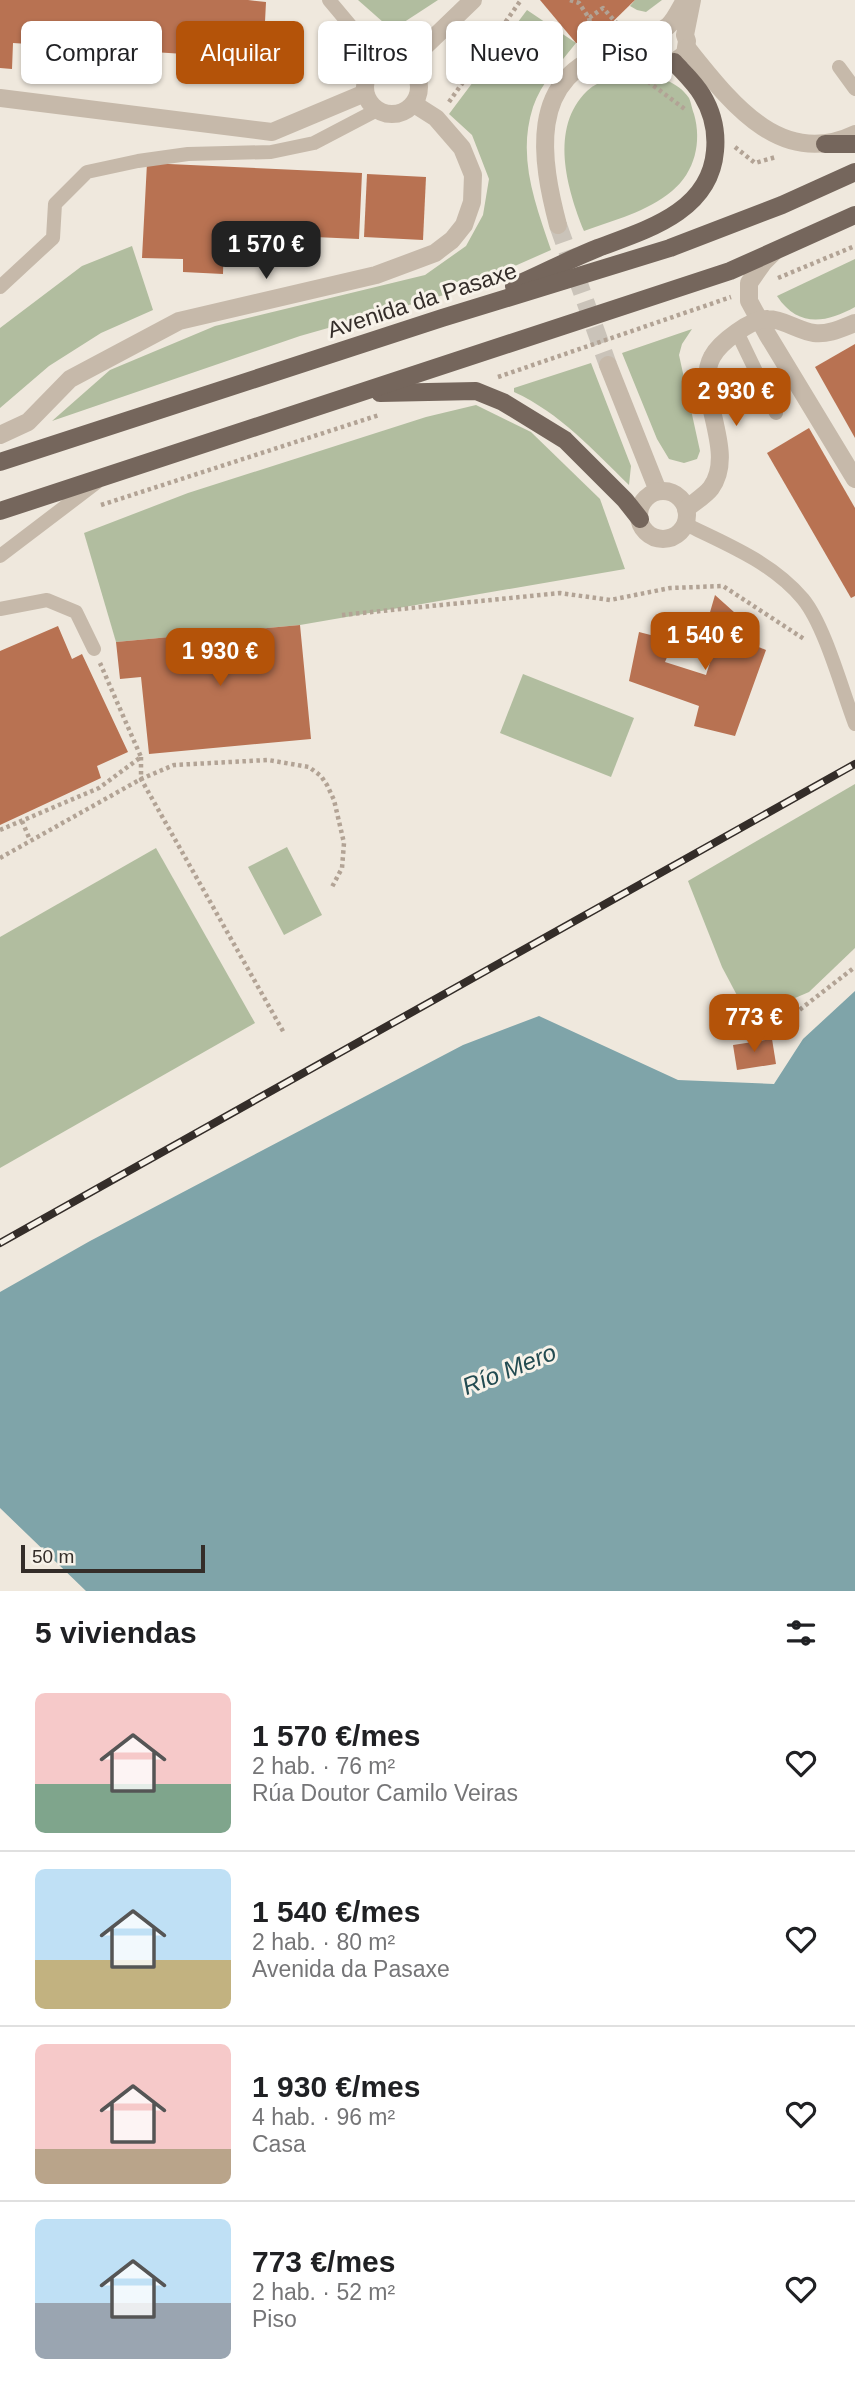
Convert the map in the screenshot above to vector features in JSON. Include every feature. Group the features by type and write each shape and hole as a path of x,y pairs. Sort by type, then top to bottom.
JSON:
{"main road":[{"path":"442,318 597,249 652,228 681,211 695,198 707,183 714,161 714,118 701,93 674,62"},
{"path":"825,144 855,144"},
{"path":"851,173 855,158"},
{"name":"Avenida da Pasaxe","path":"0,462 442,318 670,248 782,205 851,173"},
{"path":"0,511 730,271 855,215"},
{"path":"359,394 476,391 503,402 565,440 625,500 640,519"}],"street":[{"path":"432,39 473,0"},
{"path":"671,21 685,0"},
{"path":"674,62 685,54 692,0"},
{"path":"672,28 680,30 713,81 743,112 778,138 825,144 855,134"},
{"path":"558,225 548,188 544,155 548,113 556,94 577,70"},
{"path":"366,84 365,93 370,104 386,114 399,113 414,104 419,92 418,84"},
{"path":"0,98 272,132 365,93"},
{"path":"0,435 28,422 69,379 179,321 376,275 435,253 452,240 464,225 472,202 473,175 462,148 436,118 414,104"},
{"path":"774,251 749,283 749,301 855,479"},
{"path":"686,517 679,496 673,492 658,491 641,504 640,519 647,532 660,538 675,536 686,517 711,487 720,463 708,376 711,358 737,332 768,319 815,333 829,332 855,323"},
{"path":"608,365 658,491"}],"lane":[{"path":"329,0 347,21"},
{"path":"855,72 839,67 855,89"},
{"path":"0,287 53,239 55,204 87,172 188,154 271,152 314,143 377,110"},
{"path":"737,332 776,413"},
{"path":"0,556 105,476"},
{"path":"686,517 782,577 805,601 822,634 855,723"},
{"path":"0,609 47,600 76,612 94,649"}],"path":[{"path":"436,118 521,0"},
{"path":"570,0 579,3 589,18 603,8"},
{"path":"341,615 560,593 610,600 670,588 723,586 805,639 822,634"},
{"path":"94,649 141,757 141,779 284,1033"},
{"path":"0,831 99,788 141,757"},
{"path":"0,858 141,779 174,765 268,760 309,767 321,776 330,792 344,843 342,868 332,887"},
{"path":"22,821 30,840"},
{"path":"747,1028 797,1011 855,967"}],"green space":[{"path":"358,0 438,0 406,21 382,21"},
{"path":"635,0 662,0 646,12 630,6"},
{"path":"527,10 543,21 519,21"},
{"path":"563,34 576,43 563,59"},
{"path":"672,83 689,98 696,125 697,146 686,175 672,191 652,205 630,215 584,231 567,178 565,140 575,106 596,84"},
{"path":"472,84 545,84 533,107 527,162 534,197 551,250 458,291 300,336 52,421 110,370 215,326 425,275 466,246 483,215 489,179 472,135 449,114"},
{"path":"132,246 153,310 101,333 49,366 0,408 0,328 82,266"},
{"path":"855,259 855,307 834,317 813,320 803,318 785,306 777,296"},
{"path":"692,329 682,344 679,355 700,451 697,459 684,463 669,459 657,439 622,353"},
{"path":"591,363 631,466 629,485 561,421 514,392 514,388"},
{"path":"476,405 531,432 600,499 625,569 300,625 116,642 84,533 188,493 426,417"},
{"path":"523,674 634,718 611,777 500,733"},
{"path":"855,784 855,948 809,992 749,1018 722,967 688,881"},
{"path":"287,847 322,915 284,935 248,867"},
{"path":"156,848 255,1023 0,1168 0,937"}],"water":[{"name":"Río Mero","path":"855,991 855,1591 86,1591 0,1508 0,1292 90,1241 463,1045 539,1016 678,1080 774,1084 803,1039"}],"building":[{"path":"0,0 266,2 265,21 176,21 176,53 162,53 162,21 21,21 21,44 13,43 12,69 0,68"},
{"path":"540,0 635,0 613,21 577,21 577,43 563,27 563,21 558,21"},
{"path":"147,163 362,173 359,239 224,233 223,274 183,272 183,259 142,258"},
{"path":"367,174 426,177 423,240 364,237"},
{"path":"855,344 855,438 815,367"},
{"path":"809,428 855,508 855,596 851,598 767,453"},
{"path":"715,595 744,621 742,640 766,650 735,736 694,726 699,706 629,681 639,632 674,641 665,662 706,675 719,634 706,626"},
{"path":"300,625 311,739 149,754 141,677 120,679 116,642"},
{"path":"58,626 72,659 82,654 128,752 97,766 101,778 0,825 0,651"},
{"path":"772,1039 776,1064 737,1070 733,1045"}],"tunnel":[{"path":"558,225 608,365"}],"railway":[{"path":"0,1243 855,764"}]}
